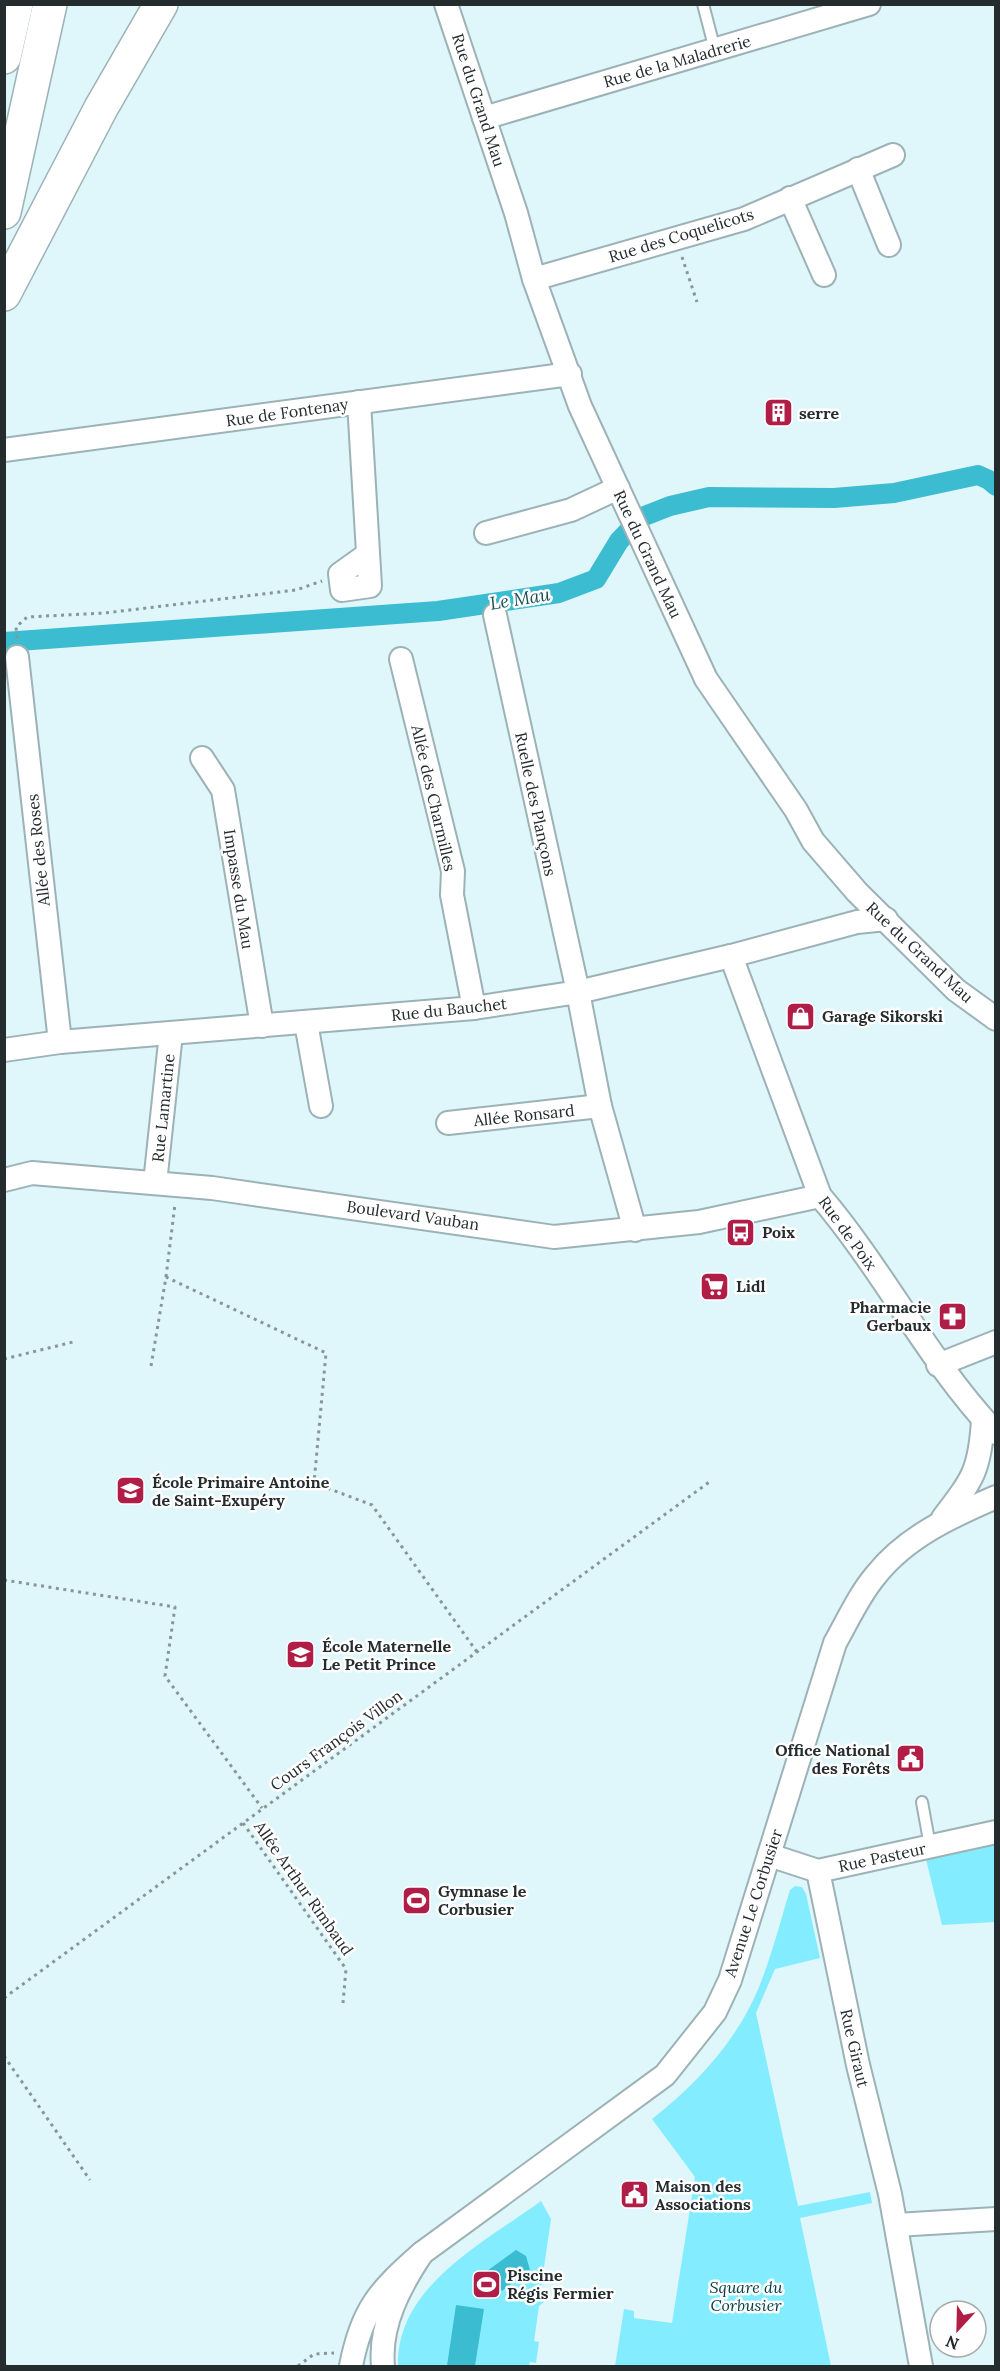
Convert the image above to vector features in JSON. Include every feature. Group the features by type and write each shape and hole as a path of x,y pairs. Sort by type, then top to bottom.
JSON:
{"main road":[{"path":"4,57 16,4"},
{"path":"4,212 50,4"},
{"path":"4,294 101,108 161,4"}],"street":[{"name":"Rue de la Maladrerie","path":"484,118 870,4"},
{"name":"Rue du Grand Mau","path":"447,5 516,213 534,279 580,406 706,680 796,810 813,841 857,892 956,990 996,1019"},
{"name":"Rue des Coquelicots","path":"534,279 744,219 893,155"},
{"path":"858,169 889,245"},
{"path":"790,198 824,275"},
{"name":"Rue de Fontenay","path":"4,450 570,374"},
{"path":"340,574 368,554 359,402"},
{"path":"486,533 622,497"},
{"name":"Ruelle des Plançons","path":"495,615 578,992 600,1106 635,1230"},
{"name":"Allée des Roses","path":"17,657 60,1042"},
{"name":"Allée des Charmilles","path":"401,659 453,871 452,894 474,1008"},
{"name":"Impasse du Mau","path":"202,758 223,790 262,1026"},
{"name":"Rue du Bauchet","path":"4,1050 60,1042 474,1008 578,992 731,956 857,922 886,919"},
{"name":"Rue de Poix","path":"731,956 820,1196 844,1225 938,1365 989,1427 973,1478 941,1521"},
{"path":"306,1023 321,1106"},
{"name":"Rue Lamartine","path":"155,1183 171,1033"},
{"name":"Allée Ronsard","path":"448,1123 600,1106"},
{"name":"Boulevard Vauban","path":"4,1180 32,1173 177,1185 423,1216 554,1237 635,1230 699,1221 820,1196"},
{"path":"938,1365 996,1342"},
{"name":"Avenue Le Corbusier","path":"352,2359 369,2309 382,2289 422,2253 665,2075 715,2012 730,1980 840,1633 875,1575 893,1556 941,1521 996,1497"},
{"name":"Rue Pasteur","path":"769,1855 818,1871 996,1832"},
{"name":"Rue Giraut","path":"818,1871 858,2065 896,2225 921,2367"},
{"path":"896,2225 996,2219"},
{"name":"Avenue Le Corbusier","path":"383,2367 384,2334 392,2309 405,2279 422,2253"}],"lane":[{"path":"702,4 715,50"},
{"path":"922,1802 930,1846"}],"path":[{"path":"676,238 697,302"},
{"path":"16,627 27,617 105,614 296,590 340,574"},
{"path":"151,1366 166,1277 177,1185"},
{"path":"166,1277 326,1353 314,1483 372,1505 477,1652"},
{"path":"4,1359 73,1342"},
{"name":"Cours François Villon","path":"4,1998 712,1480"},
{"path":"4,1580 175,1607 165,1677 262,1808"},
{"name":"Allée Arthur Rimbaud","path":"243,1823 346,1969 343,2003"},
{"path":"4,2056 90,2180"},
{"path":"298,2367 314,2354 352,2359"},
{"path":"4,2366 10,2367"}],"green space":[{"path":"995,1832 995,1922 942,1925 923,1847"},
{"name":"Square du Corbusier","path":"795,1886 802,1887 806,1894 820,1958 775,1969 756,2013 798,2206 870,2192 872,2203 800,2218 831,2366 615,2366 624,2309 634,2311 634,2318 672,2323 695,2177 652,2119 700,2076 740,2025 759,1987 790,1890"},
{"name":"Piscine Régis Fermier","path":"541,2201 551,2219 541,2288 549,2298 539,2306 534,2341 539,2342 536,2363 530,2362 529,2366 398,2366 401,2338 411,2312 427,2290 447,2269 470,2251"}],"shaded area":[{"path":"516,2250 526,2256 530,2270 502,2291 487,2271"},
{"path":"456,2305 484,2309 475,2366 447,2366"}],"waterway":[{"name":"Le Mau","path":"4,642 438,611 559,593 596,579 619,541 642,517 670,506 709,497 834,498 894,493 978,475 996,486"}],"place":[{"name":"serre","path":"778,413"},
{"name":"Garage Sikorski","path":"801,1016"},
{"name":"Poix","path":"741,1232"},
{"name":"Lidl","path":"715,1286"},
{"name":"Pharmacie Gerbaux","path":"952,1316"},
{"name":"École Primaire Antoine de Saint-Exupéry","path":"131,1491"},
{"name":"École Maternelle Le Petit Prince","path":"301,1655"},
{"name":"Office National des Forêts","path":"911,1759"},
{"name":"Gymnase le Corbusier","path":"417,1900"},
{"name":"Maison des Associations","path":"634,2195"},
{"name":"Piscine Régis Fermier","path":"486,2284"}]}
